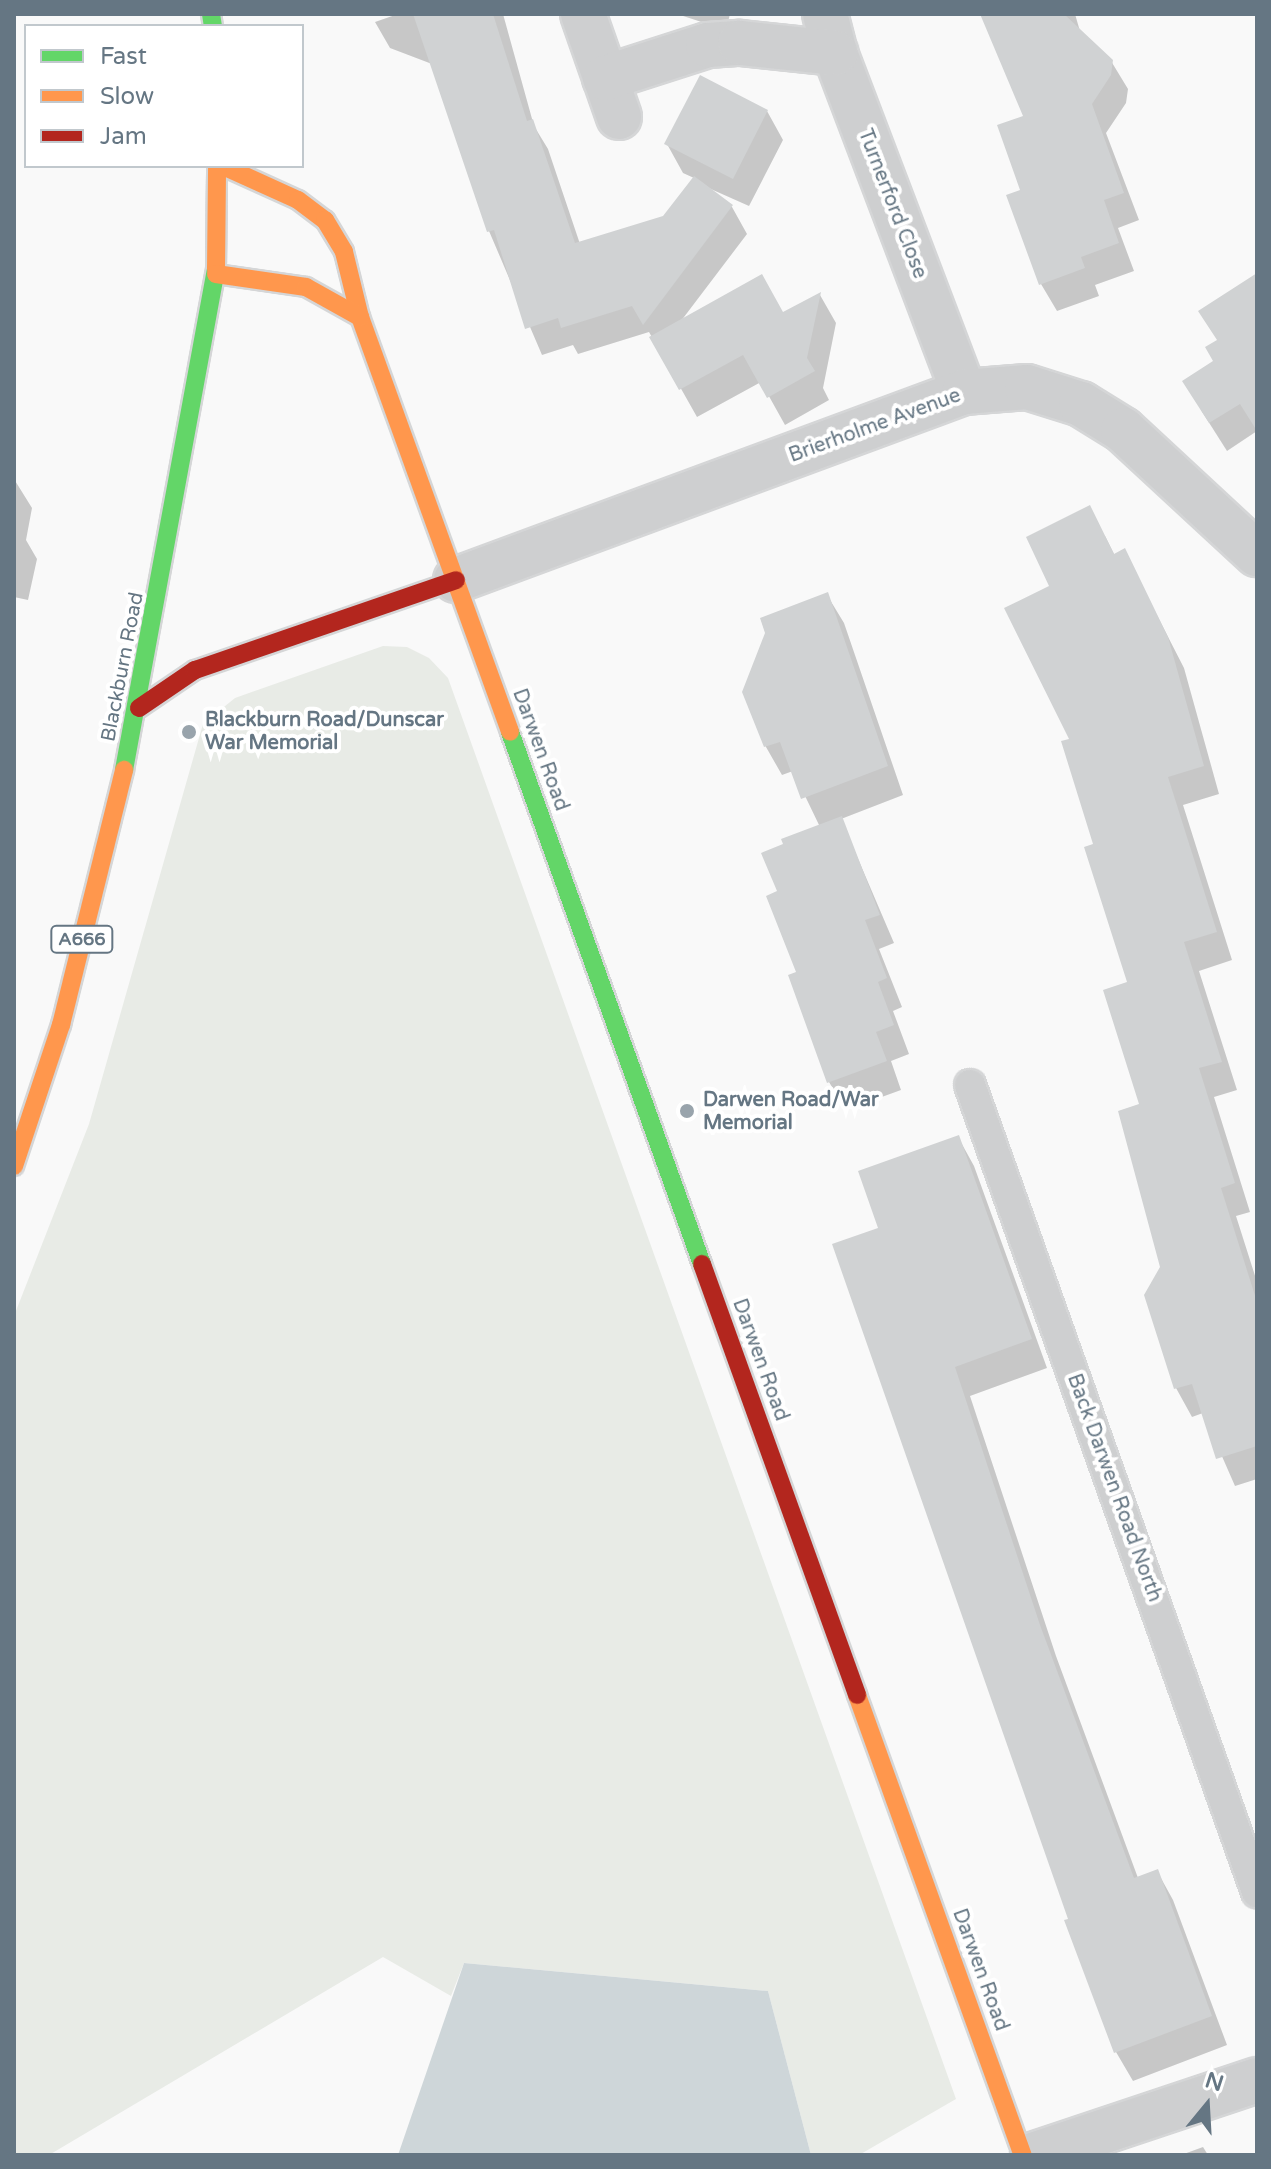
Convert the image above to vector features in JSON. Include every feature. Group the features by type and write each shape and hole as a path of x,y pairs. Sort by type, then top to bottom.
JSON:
{"main road":[{"name":"Blackburn Road","path":"14,1166 61,1025 139,708 216,274 220,168"},
{"name":"Darwen Road","path":"225,168 298,200 325,220 344,252 360,317 1023,2155"},
{"path":"216,274 306,287 360,317"},
{"path":"139,708 195,670 456,580"}],"street":[{"path":"583,14 612,97 708,45 830,34"},
{"name":"Turnerford Close","path":"830,34 964,392"},
{"name":"Brierholme Avenue","path":"456,580 964,392 1027,387 1081,404 1123,430 1257,554"},
{"path":"1033,2155 1257,2080"}],"lane":[{"name":"Back Darwen Road North","path":"970,1085 1257,1892"}],"shaded area":[{"path":"383,646 407,647 429,658 448,678 956,2099 859,2155 811,2155 768,1991 464,1963 451,1996 383,1957 49,2155 14,2155 14,1316 89,1124 203,724 235,698"},
{"path":"464,1963 768,1991 811,2155 398,2155"}],"building":[{"path":"413,14 493,14 527,121 533,119 575,243 663,216 694,176 733,205 643,325 632,306 561,328 558,318 525,329 494,230 487,232"},
{"path":"980,14 1064,14 1113,60 1111,75 1092,104 1124,193 1104,200 1119,243 1081,257 1085,268 1039,285 1006,195 1020,190 997,125 1023,116"},
{"path":"700,75 768,110 733,179 664,144"},
{"path":"1257,273 1257,431 1240,404 1209,423 1182,381 1213,361 1205,347 1217,340 1198,311"},
{"path":"762,274 783,312 821,292 807,358 815,371 767,398 743,355 679,390 649,337"},
{"path":"1090,505 1114,554 1125,548 1168,637 1204,766 1168,777 1217,932 1184,942 1222,1062 1199,1068 1235,1183 1221,1188 1257,1302 1257,1446 1216,1459 1192,1384 1174,1389 1144,1295 1160,1267 1118,1111 1139,1104 1103,990 1127,982 1084,847 1093,844 1061,741 1069,739 1004,608 1049,586 1026,537"},
{"path":"828,592 888,766 801,799 780,742 764,747 742,692 765,633 760,618"},
{"path":"842,816 880,915 865,920 887,978 878,982 894,1025 876,1032 887,1061 827,1083 788,975 796,972 766,896 777,891 761,853 783,844 781,839"},
{"path":"959,1135 1032,1339 955,1367 1040,1625 1134,1878 1158,1869 1212,2016 1114,2053 1064,1920 1068,1919 832,1244 878,1228 858,1171"}],"traffic: fast":[{"path":"211,14 213,24"},
{"path":"124,770 216,269"},
{"path":"510,732 702,1264"}],"traffic: slow":[{"path":"216,269 217,168"},
{"path":"227,168 298,200 325,220 344,252 360,317 510,732"},
{"path":"216,274 306,287 360,317"},
{"path":"14,1166 61,1025 124,770"},
{"path":"857,1695 1023,2155"}],"traffic: jam":[{"path":"139,708 195,670 456,580"},
{"path":"702,1264 857,1695"}],"place":[{"name":"Blackburn Road/Dunscar War Memorial","path":"189,732"},
{"name":"Darwen Road/War Memorial","path":"687,1111"}]}
